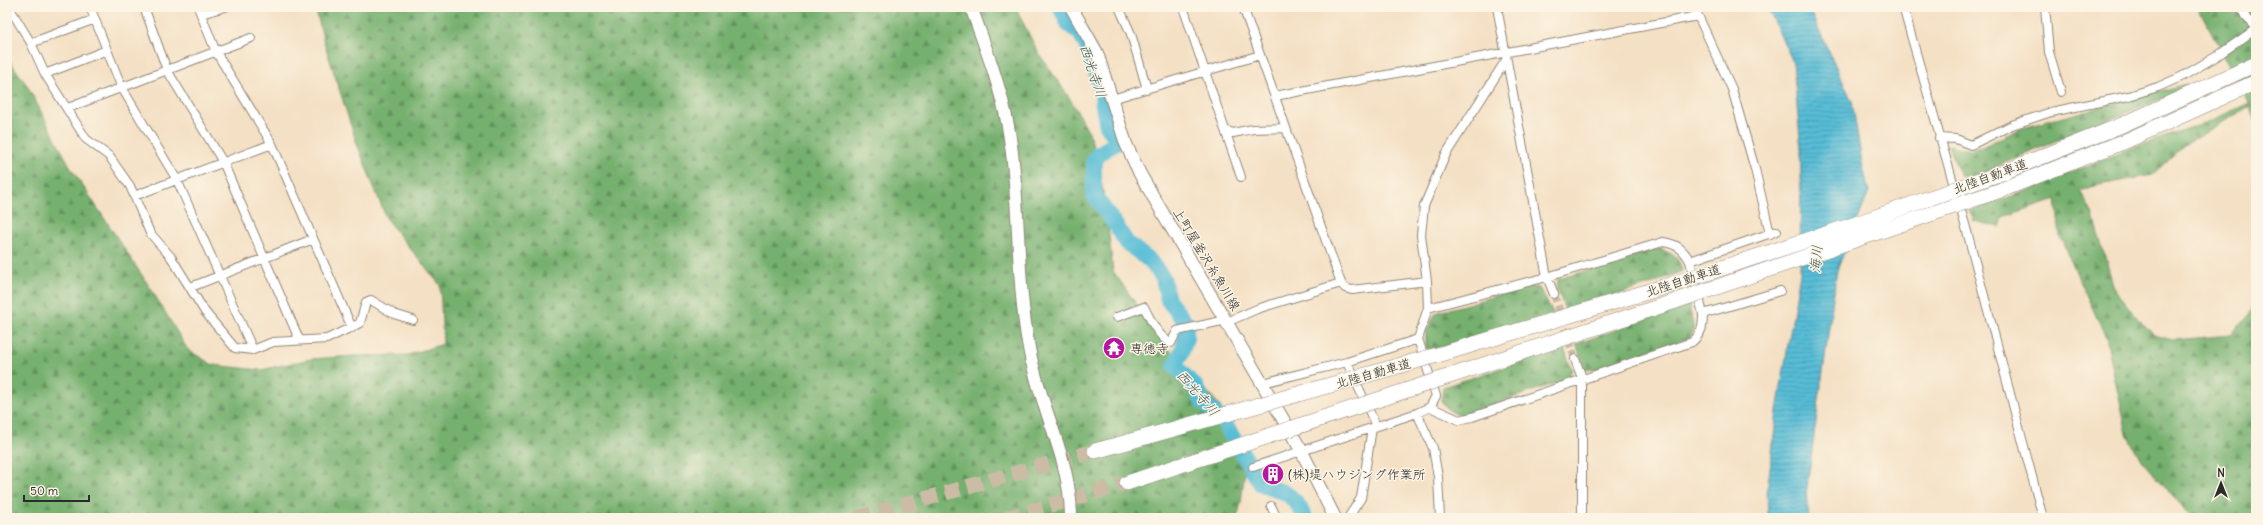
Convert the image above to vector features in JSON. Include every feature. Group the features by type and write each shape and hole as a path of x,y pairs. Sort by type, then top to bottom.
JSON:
{"highway":[{"name":"北陸自動車道","path":"1095,450 1448,352 1673,284 1847,227 1996,175 2122,125 2256,64"},
{"name":"北陸自動車道","path":"1127,483 1676,301 2000,190 2128,140 2256,82"}],"main road":[{"path":"971,7 1003,101 1008,126 1025,329 1036,376 1062,455 1071,518"},
{"name":"上町屋釜沢糸魚川線","path":"1071,7 1097,53 1126,144 1137,167 1301,450 1335,518"}],"street":[{"path":"90,7 122,88 177,180 253,350"},
{"path":"144,7 167,70 223,162 299,339"},
{"path":"225,7 199,11 216,52 272,144 352,328"},
{"path":"1119,7 1131,34 1147,89"},
{"path":"1183,7 1241,177"},
{"path":"1243,7 1341,283 1345,288 1352,290 1427,281"},
{"path":"1497,7 1547,277 1554,294"},
{"path":"1690,261 1774,232 1732,89 1694,7"},
{"path":"1902,7 1938,138 1968,235 2043,518"},
{"path":"2045,7 2049,52 2061,92"},
{"path":"1938,138 1956,139 1971,145 2012,125 2051,112 2122,98 2158,87 2183,76 2204,64 2256,28 2245,16 2241,7"},
{"path":"11,8 31,44 45,74 68,108 86,139 109,156 130,186 150,233 172,257 205,312 235,348 253,350 273,342 299,339 328,339 360,323 366,302 371,300 394,314 413,320"},
{"path":"1275,96 1506,56 1698,16"},
{"path":"31,44 95,19"},
{"path":"68,108 251,38"},
{"path":"45,74 107,50"},
{"path":"1112,99 1260,55"},
{"path":"1253,467 1417,413 1430,406 1436,396 1418,339 1428,308 1427,281 1421,235 1424,206 1446,154 1506,56"},
{"path":"1225,130 1233,134 1254,129 1286,128"},
{"path":"134,196 272,144"},
{"path":"191,287 314,239"},
{"path":"1428,308 1547,277 1663,242 1674,244 1683,250 1690,261 1703,314 1703,328 1700,335 1692,342 1582,378 1472,417 1459,420 1430,406"},
{"path":"1117,317 1144,307 1160,334 1171,344 1177,331 1227,321 1257,309 1341,283"},
{"path":"1703,314 1780,290"},
{"path":"1263,383 1348,362 1418,339"},
{"path":"1575,359 1582,378 1582,518"},
{"path":"1348,362 1374,427 1361,498 1348,518"},
{"path":"1417,413 1433,448 1438,477 1440,518"},
{"path":"1271,506 1277,518"}],"green space":[{"path":"315,7 1015,7 1038,52 1070,99 1089,132 1097,158 1106,209 1113,271 1162,341 1219,405 1238,436 1245,469 1241,502 1237,518 7,518 7,57 27,85 71,168 151,289 188,350 213,365 261,370 311,359 353,356 408,355 443,344 440,285 387,220 357,144 324,42"},
{"path":"2198,7 2256,7 2256,126 2250,106 2186,144 2153,175 2094,186 2080,191 2092,213 2115,291 2153,335 2173,340 2231,335 2256,306 2256,518 2194,518 2180,505 2141,460 2127,434 2106,338 2060,237 2056,199 2003,217 2000,227 1974,221 1969,211 2034,188 2128,149 2199,126 2249,103"},
{"path":"2187,84 2187,89 2072,134 1972,177 1960,176 1949,145 1970,150 1984,146 2022,128"},
{"path":"1657,249 1670,253 1674,256 1679,262 1682,271 1646,286 1565,310 1556,285 1559,279"},
{"path":"1527,287 1539,288 1554,314 1431,350 1426,348 1426,332 1436,313"},
{"path":"1689,304 1694,331 1689,338 1593,370 1584,368 1576,344"},
{"path":"1564,348 1572,370 1567,379 1460,416 1449,410 1441,401 1443,387"}],"water":[{"name":"海川","path":"1765,7 1808,7 1852,101 1862,163 1869,192 1837,270 1806,494 1809,518 1768,518 1767,493 1777,411 1800,273 1801,149 1793,62 1773,19"}],"waterway":[{"name":"西光寺川","path":"1060,7 1069,25 1080,33 1090,53 1102,90 1103,106 1107,126 1117,139 1116,143 1098,154 1094,161 1094,195 1127,243 1150,261 1163,278 1168,300 1186,323 1186,338 1175,366 1195,386 1202,401 1223,421 1261,484 1288,495 1297,504 1305,518"}],"tunnel":[{"path":"1554,294 1575,359"},
{"path":"857,518 1095,451"},
{"path":"1006,518 1127,483"}],"place":[{"name":"専徳寺","path":"1114,348"},
{"name":"(株)堤ハウジング作業所","path":"1273,474"}]}
